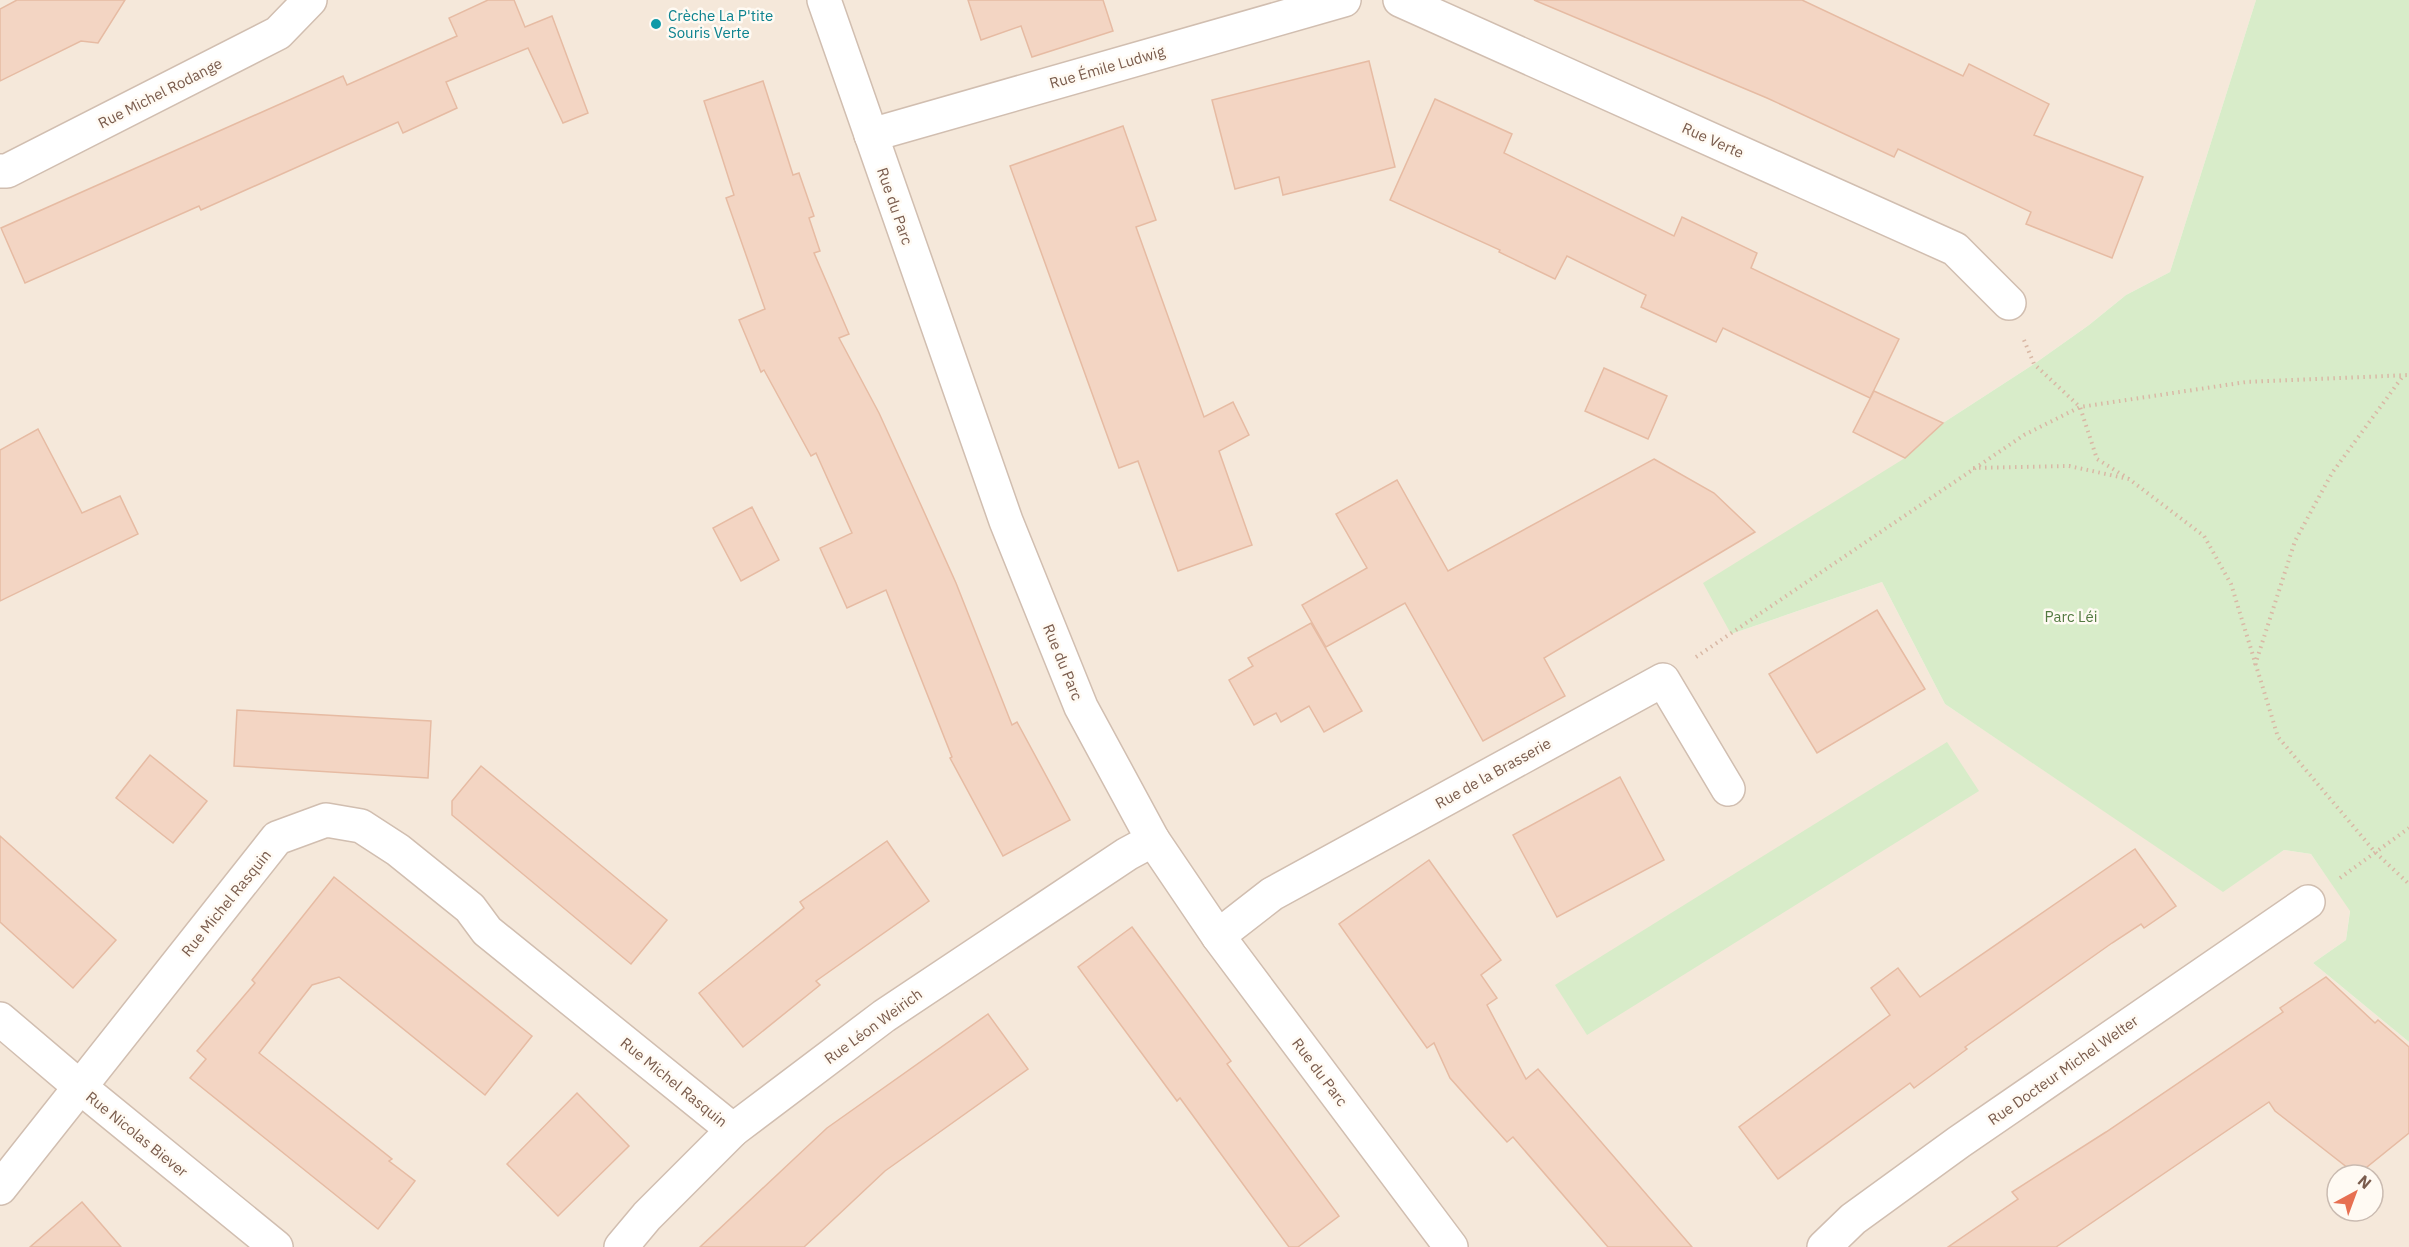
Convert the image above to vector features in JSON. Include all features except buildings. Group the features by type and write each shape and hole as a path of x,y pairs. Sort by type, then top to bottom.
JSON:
{"street":[{"name":"Rue Michel Rodange","path":"0,171 7,171 278,33 310,0"},
{"name":"Rue du Parc","path":"824,0 1006,521 1081,707 1153,840 1218,936 1451,1247"},
{"name":"Rue Émile Ludwig","path":"870,135 1344,0"},
{"name":"Rue Verte","path":"1400,0 1955,249 2009,303"},
{"name":"Rue de la Brasserie","path":"1218,936 1272,894 1663,680 1728,789"},
{"name":"Rue Michel Rasquin","path":"0,1188 277,838 326,820 361,826 398,850 470,908 487,931 734,1130"},
{"name":"Rue Léon Weirich","path":"621,1247 647,1216 734,1130 884,1016 1126,854 1153,840"},
{"name":"Rue Docteur Michel Welter","path":"1824,1247 1853,1219 1959,1142 2308,902"},
{"name":"Rue Nicolas Biever","path":"0,1019 276,1247"}],"path":[{"path":"2034,364 2080,407 2097,459 2129,479 2204,536 2231,584 2278,737 2375,852 2409,884"},
{"path":"1731,634 1972,468 2024,435 2080,407 2246,382 2409,375"},
{"path":"2255,666 2295,541 2332,473 2403,376"},
{"path":"1972,468 2069,466 2129,479"},
{"path":"2375,852 2409,828"}],"shaded area":[{"path":"0,0 2256,0 2170,272 2126,295 2089,325 2034,364 1943,423 1905,458 1731,634 1882,582 1945,704 2223,891 2284,850 2311,854 2350,910 2346,940 2313,963 2409,1042 2409,1247 0,1247"}],"green space":[{"name":"Parc Léi","path":"2256,0 2409,0 2409,1042 2313,963 2346,940 2350,911 2311,854 2284,850 2223,892 1945,704 1882,582 1731,634 1703,583 1905,458 1943,423 2034,364 2089,325 2126,295 2170,272"},
{"path":"1947,742 1979,791 1587,1035 1555,985"}],"place":[{"name":"Crèche La P'tite Souris Verte","path":"656,24"}]}
